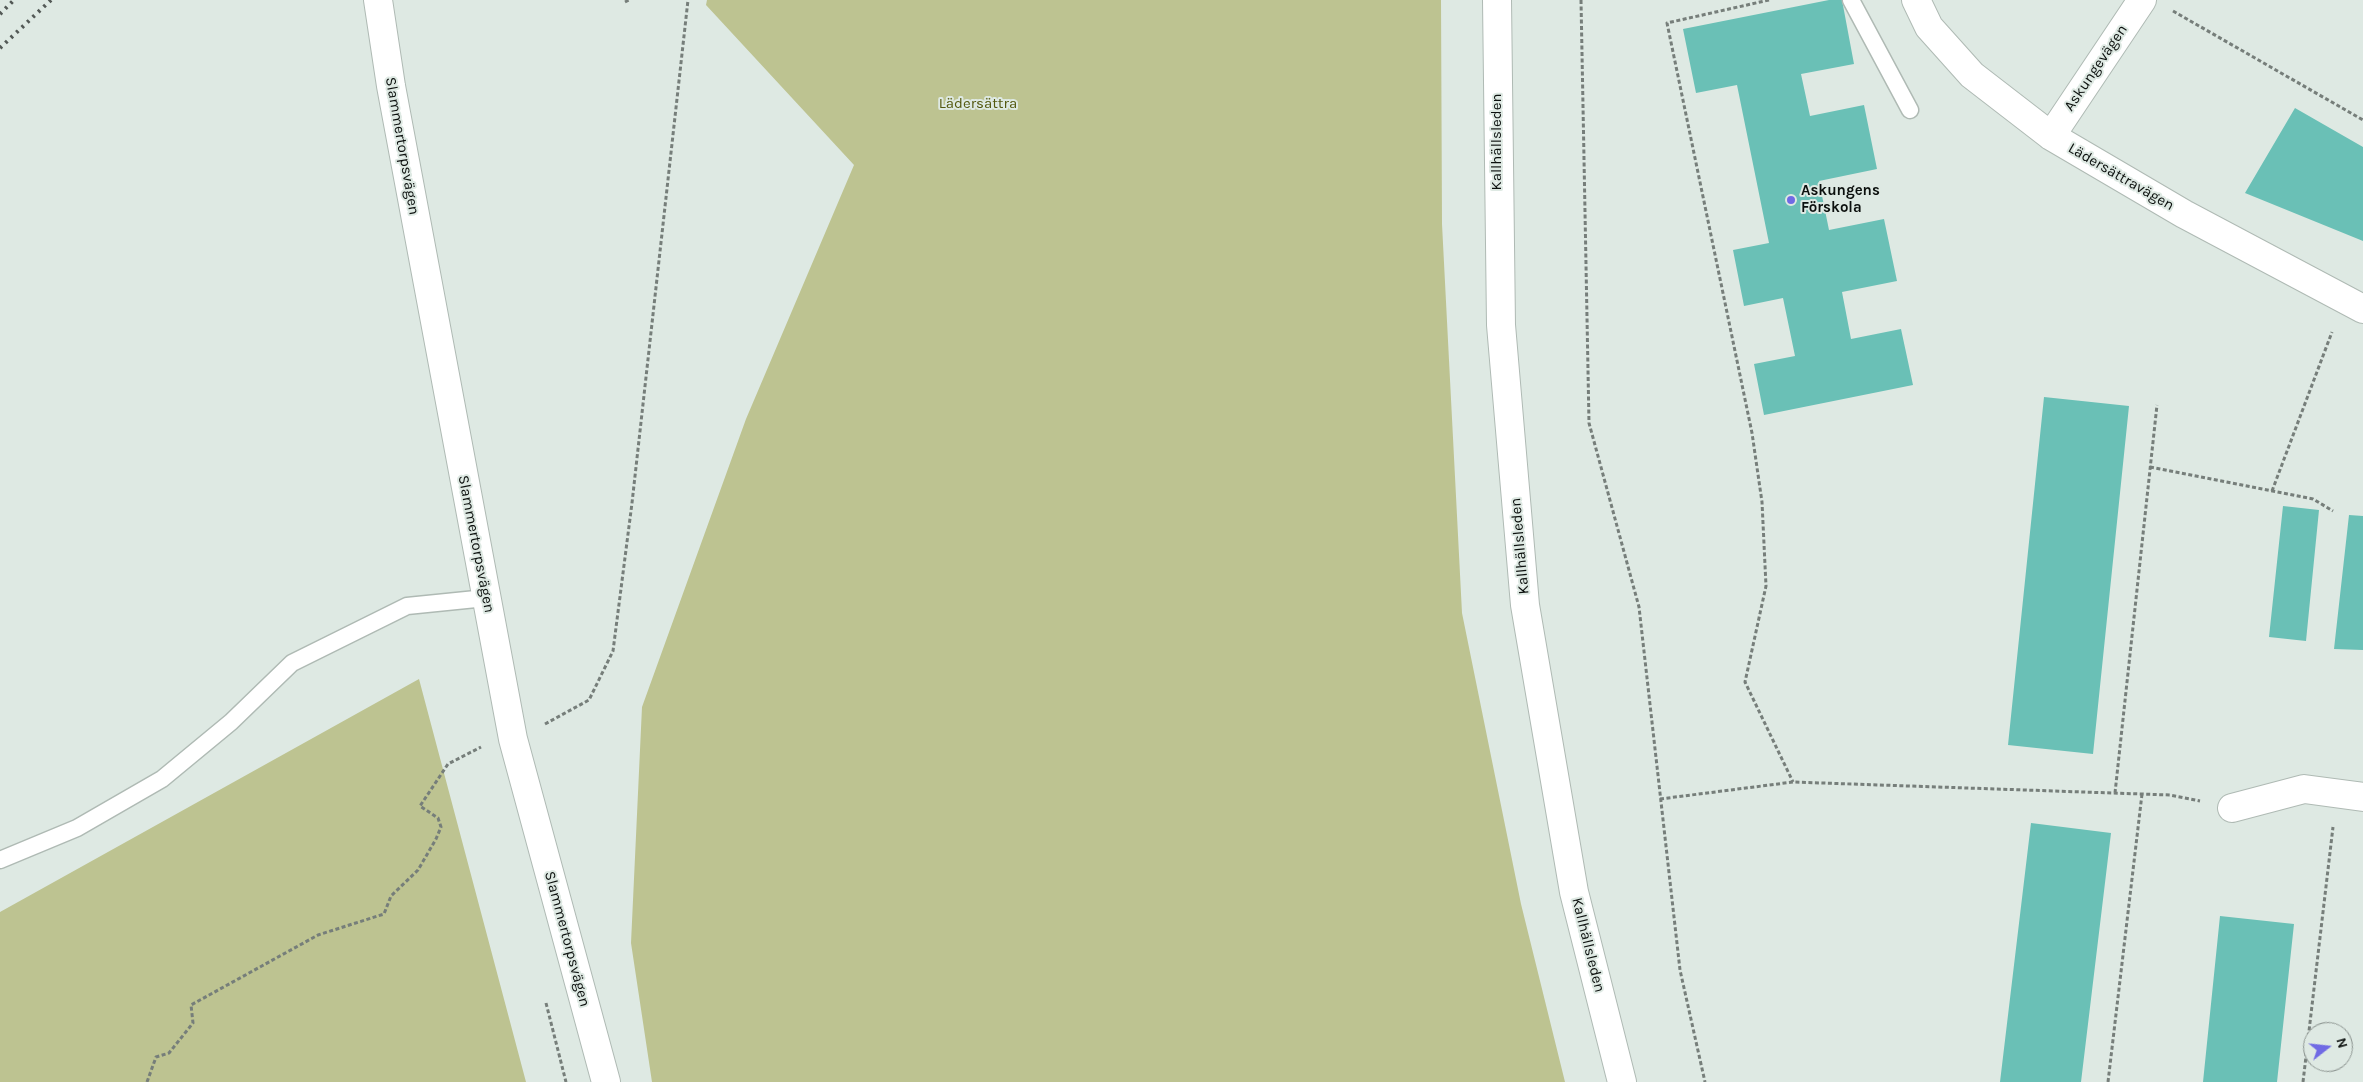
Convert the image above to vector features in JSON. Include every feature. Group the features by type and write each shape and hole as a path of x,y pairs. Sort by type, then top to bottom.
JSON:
{"street":[{"name":"Slammertorpsvägen","path":"378,0 390,86 512,739 606,1082"},
{"name":"Kallhällsleden","path":"1496,0 1501,325 1525,605 1574,892 1622,1082"},
{"name":"Lädersättravägen","path":"1916,0 1928,27 1972,75 2051,136 2184,214 2363,309"},
{"name":"Askungevägen","path":"2051,136 2142,0"},
{"path":"2232,808 2304,789 2350,795"}],"lane":[{"path":"1851,0 1910,110"},
{"path":"0,860 77,828 162,779 231,722 292,663 407,606 486,598"}],"path":[{"path":"624,2 629,0"},
{"path":"147,1082 156,1057 169,1053 193,1023 191,1005 318,935 384,914 391,896 418,870 436,840 441,827 438,818 420,806 448,764 482,747 512,739 559,718 589,700 613,651 632,502 688,0"},
{"path":"1581,0 1589,423 1639,606 1680,970 1705,1082"},
{"path":"1770,0 1667,23 1752,433 1762,502 1766,586 1745,682 1793,782"},
{"path":"2170,10 2363,120"},
{"path":"2272,491 2334,327 2326,308 2330,293"},
{"path":"2115,793 2157,405"},
{"path":"2150,466 2313,499 2333,511"},
{"path":"1660,799 1793,782 2170,795 2232,808"},
{"path":"2108,1082 2142,794"},
{"path":"2303,1082 2350,795"}],"green space":[{"name":"Lädersättra","path":"707,0 1441,0 1442,224 1462,613 1521,904 1565,1082 652,1082 631,943 642,707 746,419 854,165 706,5"},
{"path":"419,679 526,1082 0,1082 0,912"}],"building":[{"name":"Askungens Förskola","path":"1829,0 1842,0 1854,64 1801,74 1810,116 1864,105 1877,169 1819,181 1829,230 1884,219 1897,281 1842,292 1851,339 1901,329 1913,385 1764,415 1754,364 1795,356 1783,298 1744,306 1733,250 1769,243 1737,85 1696,93 1683,29"},
{"path":"2295,108 2363,147 2363,241 2245,193"},
{"path":"2044,397 2129,406 2093,754 2008,745"},
{"path":"2283,506 2319,510 2306,641 2269,637"},
{"path":"2349,515 2363,516 2363,650 2334,649"},
{"path":"2031,823 2111,833 2081,1082 2000,1082"},
{"path":"2220,916 2294,924 2277,1082 2203,1082"}],"railway":[{"path":"0,14 14,0"},
{"path":"0,48 51,0"}],"place":[{"name":"Askungens Förskola","path":"1791,200"}]}
